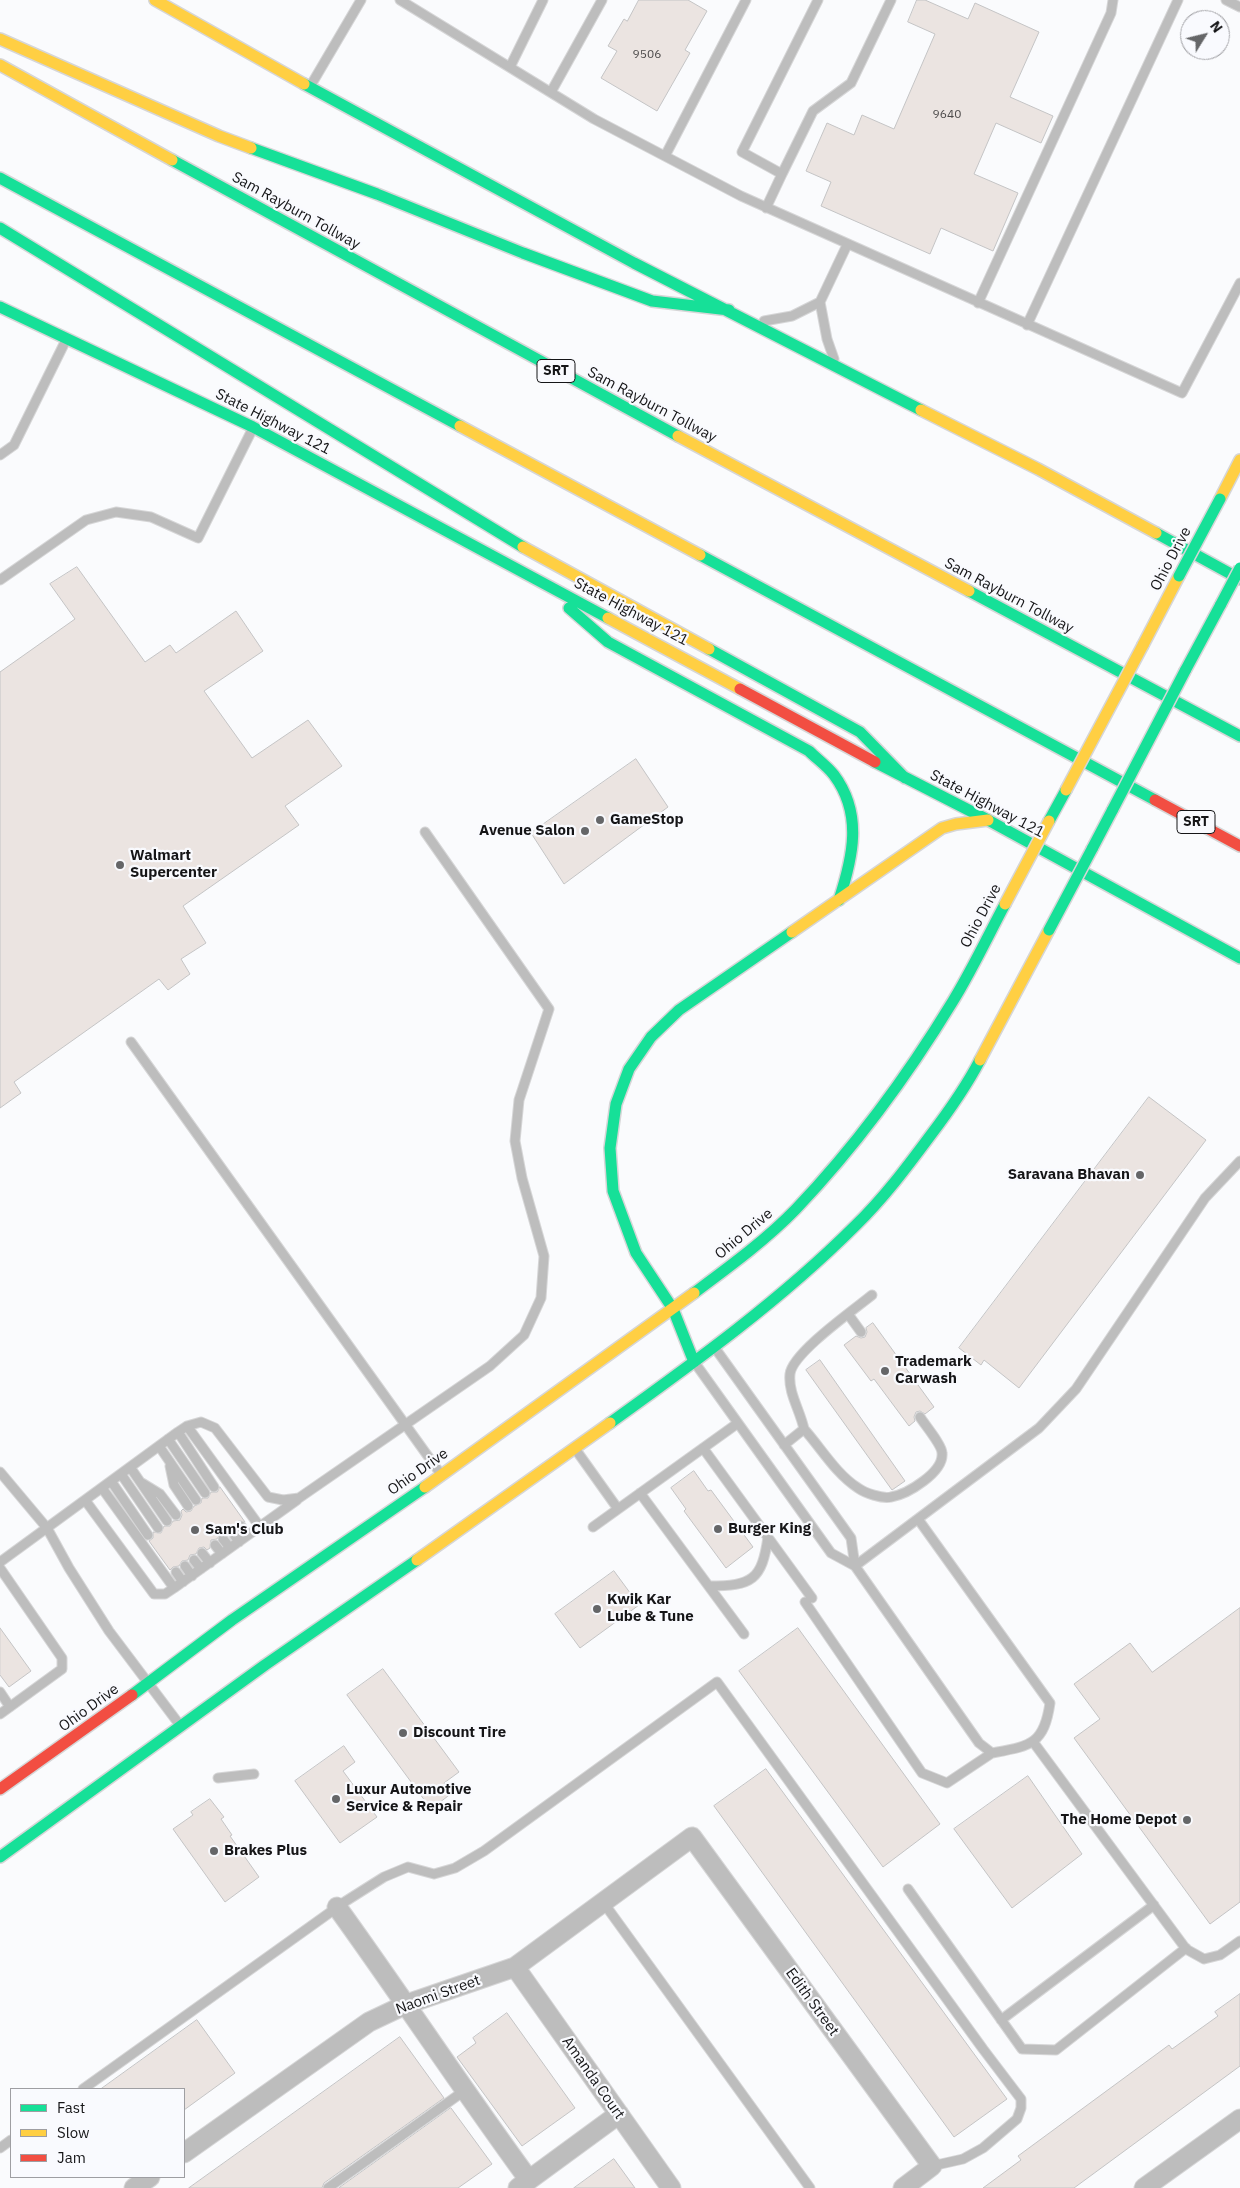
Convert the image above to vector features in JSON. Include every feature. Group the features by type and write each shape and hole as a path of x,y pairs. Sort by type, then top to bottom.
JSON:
{"main road":[{"path":"155,0 310,88 534,210 1038,469 1240,579"},
{"path":"0,39 219,136 377,194 522,253 652,301 729,310"},
{"name":"Sam Rayburn Tollway","path":"0,65 567,377 1240,736"},
{"name":"SRT","path":"0,178 1240,846"},
{"path":"0,228 530,551 860,732 905,778"},
{"name":"State Highway 121","path":"0,306 253,428 534,577 905,778 988,820 1240,958"},
{"name":"Ohio Drive","path":"0,1789 75,1737 232,1620 441,1475 673,1309 740,1259 796,1210 868,1126 923,1049 950,1007 1240,460"},
{"path":"0,1857 265,1665 484,1514 694,1362 710,1344 819,1261 857,1225 914,1158 954,1104 976,1070 1240,568"},
{"path":"534,577 608,642 809,751 833,775 850,805 855,831 852,861 839,900"},
{"path":"694,1362 673,1309 636,1253 613,1191 610,1148 616,1104 629,1069 651,1037 679,1010 942,828 956,824 988,820"},
{"path":"673,1309 694,1328"}],"street":[{"name":"Naomi Street","path":"185,2152 368,2022 407,2004 515,1967 692,1837"},
{"name":"Edith Street","path":"692,1837 932,2166"},
{"path":"337,1907 407,2004 523,2184 619,2114"},
{"name":"Amanda Court","path":"515,1967 671,2188"},
{"path":"1144,2188 1240,2119"},
{"path":"903,2188 932,2166"},
{"path":"134,2188 149,2178"}],"lane":[{"path":"310,88 361,0"},
{"path":"400,0 594,119 766,208 1182,393 1240,283"},
{"path":"510,67 544,0"},
{"path":"551,92 602,0"},
{"path":"665,156 746,0"},
{"path":"782,174 742,152 818,0"},
{"path":"766,208 812,111 851,83 891,0"},
{"path":"978,303 1111,13 1113,0"},
{"path":"1027,325 1178,0"},
{"path":"1226,0 1240,7"},
{"path":"836,366 827,339 820,302 848,245"},
{"path":"754,323 792,316 820,302"},
{"path":"0,455 14,445 67,338"},
{"path":"0,580 86,520 116,512 151,517 198,538 253,428"},
{"path":"85,1500 154,1594 166,1594 404,1424 490,1366 524,1335 541,1298 544,1256 522,1178 515,1141 519,1100 549,1009 425,832"},
{"path":"131,1042 441,1475"},
{"path":"855,1566 1039,1428 1076,1389 1205,1198 1240,1161"},
{"path":"872,1295 802,1353 790,1372 790,1391 802,1418 804,1429 842,1474 859,1489 890,1498 907,1491 927,1479 942,1463 942,1450 920,1417"},
{"path":"848,1314 861,1332"},
{"path":"710,1344 851,1538 855,1566"},
{"path":"694,1362 830,1552 855,1566 979,1743 992,1753"},
{"path":"0,1562 178,1432 187,1426 201,1422 214,1428 268,1497 283,1500 299,1498"},
{"path":"593,1527 738,1423"},
{"path":"187,1426 260,1527"},
{"path":"784,1445 804,1429"},
{"path":"178,1432 214,1486"},
{"path":"168,1439 205,1493"},
{"path":"159,1446 196,1500"},
{"path":"574,1448 618,1509"},
{"path":"703,1448 768,1537 922,1773 948,1782 992,1753 1034,1743 1048,1719 1050,1703 918,1519"},
{"path":"169,1461 174,1485 188,1506"},
{"path":"130,1467 167,1521"},
{"path":"0,1472 47,1528 69,1568 109,1631 181,1727"},
{"path":"121,1474 158,1528"},
{"path":"111,1481 148,1535"},
{"path":"140,1481 160,1494 176,1514"},
{"path":"102,1488 174,1588"},
{"path":"640,1493 744,1634"},
{"path":"241,1526 248,1535"},
{"path":"232,1532 239,1542"},
{"path":"709,1586 726,1586 741,1583 756,1575 765,1558 768,1537"},
{"path":"223,1539 230,1548"},
{"path":"215,1544 222,1554"},
{"path":"202,1553 210,1563"},
{"path":"194,1560 201,1569"},
{"path":"185,1566 192,1576"},
{"path":"0,1568 62,1658 62,1669 0,1714"},
{"path":"176,1572 183,1582"},
{"path":"83,2088 337,1907 384,1876 408,1867 434,1874 455,1868 484,1851 717,1682 982,2049 1021,2099 1021,2108 1017,2119 982,2148 963,2159 932,2166"},
{"path":"0,1692 10,1707"},
{"path":"1034,1743 1186,1948 1204,1959 1220,1955 1240,1940"},
{"path":"218,1778 254,1774"},
{"path":"908,1889 1022,2049 1056,2050 1186,1948"},
{"path":"603,1902 810,2188"},
{"path":"1001,2020 1154,1905"},
{"path":"328,2188 464,2091"}],"building":[{"path":"639,0 688,0 707,11 685,50 690,53 657,111 601,78 617,51 608,46 624,19 627,21"},
{"path":"917,0 925,0 968,19 975,3 1039,32 1010,97 1053,116 1041,143 996,123 974,174 1018,193 993,251 941,228 930,254 821,206 831,182 806,171 827,123 854,135 862,115 894,129 935,34 908,22"},
{"name":"Walmart Supercenter","path":"77,567 145,662 170,645 176,653 236,611 263,651 204,691 252,758 308,720 342,766 285,806 299,825 183,906 206,943 181,959 190,974 168,990 159,979 14,1082 21,1093 0,1108 0,672 75,619 50,584"},
{"name":"GameStop","path":"636,759 668,807 564,884 531,833"},
{"path":"1149,1097 1206,1140 1019,1388 984,1360 981,1365 959,1348"},
{"name":"Trademark Carwash","path":"873,1323 934,1407 925,1414 920,1411 916,1412 915,1421 909,1426 874,1379 871,1381 844,1345 856,1336 865,1337 866,1328"},
{"path":"820,1360 905,1481 892,1490 806,1370"},
{"name":"Burger King","path":"694,1471 708,1491 711,1490 753,1547 726,1568 684,1511 686,1509 671,1488"},
{"name":"Sam's Club","path":"220,1487 245,1522 238,1521 235,1526 228,1527 226,1534 220,1534 217,1539 211,1540 210,1548 207,1550 204,1547 199,1548 196,1554 190,1555 188,1560 182,1561 179,1566 173,1567 170,1570 149,1541 153,1538 153,1532 161,1533 164,1526 170,1526 173,1521 180,1520 183,1509 186,1512 191,1511 194,1506 201,1503 202,1498 208,1498 211,1492 217,1492"},
{"name":"Kwik Kar Lube & Tune","path":"614,1571 639,1605 580,1648 555,1614"},
{"name":"The Home Depot","path":"1240,1608 1240,1902 1210,1924 1074,1738 1100,1719 1074,1684 1130,1643 1152,1672"},
{"path":"0,1628 31,1671 9,1687 0,1675"},
{"path":"798,1628 940,1824 883,1867 739,1671"},
{"name":"Discount Tire","path":"383,1669 459,1772 444,1783 452,1793 431,1809 347,1695"},
{"name":"Luxur Automotive Service & Repair","path":"344,1746 355,1762 343,1771 377,1817 340,1843 295,1781"},
{"path":"766,1769 1007,2099 954,2137 714,1806"},
{"path":"1028,1776 1082,1854 1012,1908 954,1829"},
{"name":"Brakes Plus","path":"210,1799 224,1817 221,1819 232,1835 230,1836 259,1877 225,1902 173,1829 193,1815 191,1812"},
{"path":"1240,1994 1240,2066 1074,2188 983,2188 1021,2160 1018,2156 1169,2045 1172,2049 1218,2016 1215,2012"},
{"path":"507,2013 575,2108 522,2146 457,2057 476,2043 473,2038"},
{"path":"197,2020 235,2073 185,2109 185,2088 102,2088"},
{"path":"400,2037 444,2098 324,2183 322,2188 189,2188"},
{"path":"451,2108 492,2164 458,2188 339,2188"},
{"path":"614,2159 635,2188 574,2188"}],"traffic: fast":[{"path":"304,84 634,263 921,410"},
{"path":"251,148 377,194 523,253 652,301 729,310"},
{"path":"172,160 678,436"},
{"path":"0,178 460,426"},
{"path":"0,228 523,547"},
{"path":"0,307 253,427 608,618"},
{"path":"1179,576 1220,499"},
{"path":"1156,533 1240,579"},
{"path":"700,555 1155,800"},
{"path":"1221,604 1240,568"},
{"path":"969,591 1240,736"},
{"path":"1185,671 1221,604"},
{"path":"569,608 608,642 809,751 834,775 849,805 853,836 848,868 839,900"},
{"path":"709,649 860,732 905,778"},
{"path":"1113,809 1185,671"},
{"path":"875,762 988,820 1240,958"},
{"path":"1049,821 1066,790"},
{"path":"1092,849 1113,809"},
{"path":"1049,930 1092,849"},
{"path":"694,1293 772,1232 818,1185 860,1135 936,1029 967,977 1005,904"},
{"path":"694,1362 673,1309 636,1253 613,1191 610,1148 616,1104 629,1069 651,1037 679,1010 792,932"},
{"path":"610,1423 767,1305 855,1226 904,1171 957,1099 980,1060"},
{"path":"132,1695 232,1620 425,1487"},
{"path":"0,1857 265,1665 417,1560"}],"traffic: slow":[{"path":"155,0 304,84"},
{"path":"0,39 219,136 251,148"},
{"path":"0,65 172,160"},
{"path":"921,410 1038,469 1156,533"},
{"path":"460,426 700,555"},
{"path":"678,436 969,591"},
{"path":"1220,499 1240,460"},
{"path":"523,547 709,649"},
{"path":"1143,645 1179,576"},
{"path":"608,618 740,689"},
{"path":"1066,790 1143,645"},
{"path":"792,932 942,828 956,824 988,820"},
{"path":"1005,904 1049,821"},
{"path":"980,1060 1049,930"},
{"path":"425,1487 694,1293"},
{"path":"417,1560 610,1423"}],"traffic: jam":[{"path":"740,689 875,762"},
{"path":"1155,800 1240,846"},
{"path":"0,1789 132,1695"}],"place":[{"name":"GameStop","path":"600,820"},
{"name":"Avenue Salon","path":"585,831"},
{"name":"Walmart Supercenter","path":"120,865"},
{"name":"Saravana Bhavan","path":"1140,1175"},
{"name":"Trademark Carwash","path":"885,1371"},
{"name":"Burger King","path":"718,1529"},
{"name":"Sam's Club","path":"195,1530"},
{"name":"Kwik Kar Lube & Tune","path":"597,1609"},
{"name":"Discount Tire","path":"403,1733"},
{"name":"Luxur Automotive Service & Repair","path":"336,1799"},
{"name":"The Home Depot","path":"1187,1820"},
{"name":"Brakes Plus","path":"214,1851"}]}
